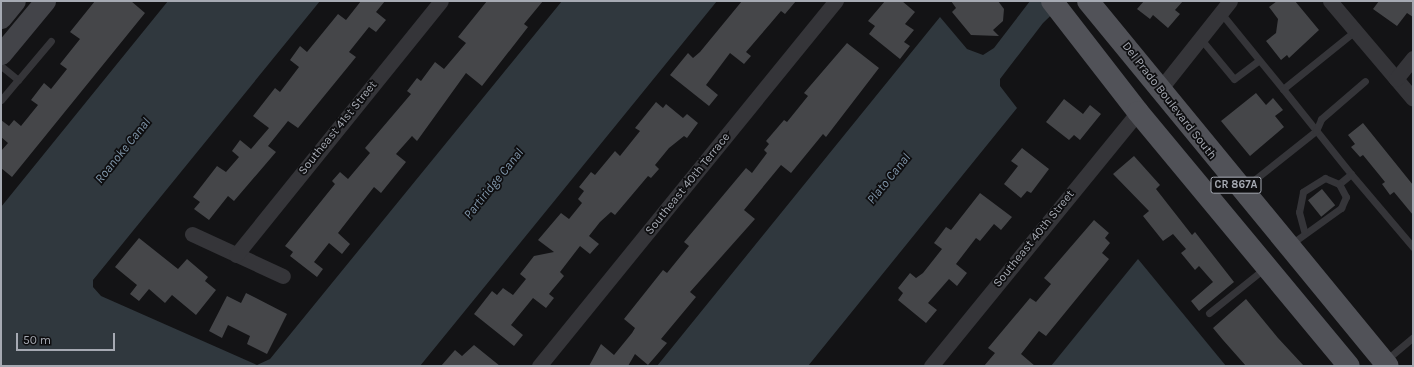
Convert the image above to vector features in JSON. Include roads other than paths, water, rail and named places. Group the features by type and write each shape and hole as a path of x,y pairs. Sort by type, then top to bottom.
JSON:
{"main road":[{"name":"Del Prado Boulevard South","path":"1088,1 1160,88 1241,191 1386,364"},
{"name":"CR 867A","path":"1057,6 1138,112 1266,268 1349,366"},
{"path":"1111,76 1141,86 1160,88"},
{"path":"1138,112 1160,111 1185,120"}],"street":[{"path":"1,18 15,1"},
{"path":"1,54 45,1"},
{"name":"Southeast 41st Street","path":"236,255 441,1"},
{"name":"Southeast 40th Terrace","path":"540,366 836,1"},
{"path":"1160,88 1230,1"},
{"path":"1330,1 1413,99"},
{"path":"1396,79 1413,58"},
{"name":"Southeast 40th Street","path":"931,366 1138,112"},
{"path":"192,234 283,276"}],"lane":[{"path":"1221,13 1316,132 1413,247"},
{"path":"1283,89 1355,31"},
{"path":"1200,38 1234,79 1259,60"},
{"path":"1,100 51,41"},
{"path":"1,66 18,80"},
{"path":"1241,191 1316,132 1321,118 1365,81"},
{"path":"1339,184 1351,174"},
{"path":"1288,246 1304,231 1322,224 1341,208 1346,198 1339,184 1325,178 1303,192 1299,212 1304,231"},
{"path":"1209,313 1266,268"},
{"path":"1386,364 1413,336"}],"water":[{"path":"168,1 320,1 93,280 93,287 101,296 257,365 270,359 562,1 717,1 420,366 1,366 1,207"},
{"name":"Plato Canal","path":"1030,1 1066,1 1043,23 1000,79 1000,86 1017,108 808,366 657,366 940,17 967,49 983,55 994,48"},
{"path":"1138,259 1226,366 1051,366"}],"water label":[{"name":"Roanoke Canal","path":"123,151"},
{"name":"Partiridge Canal","path":"494,184"}]}
